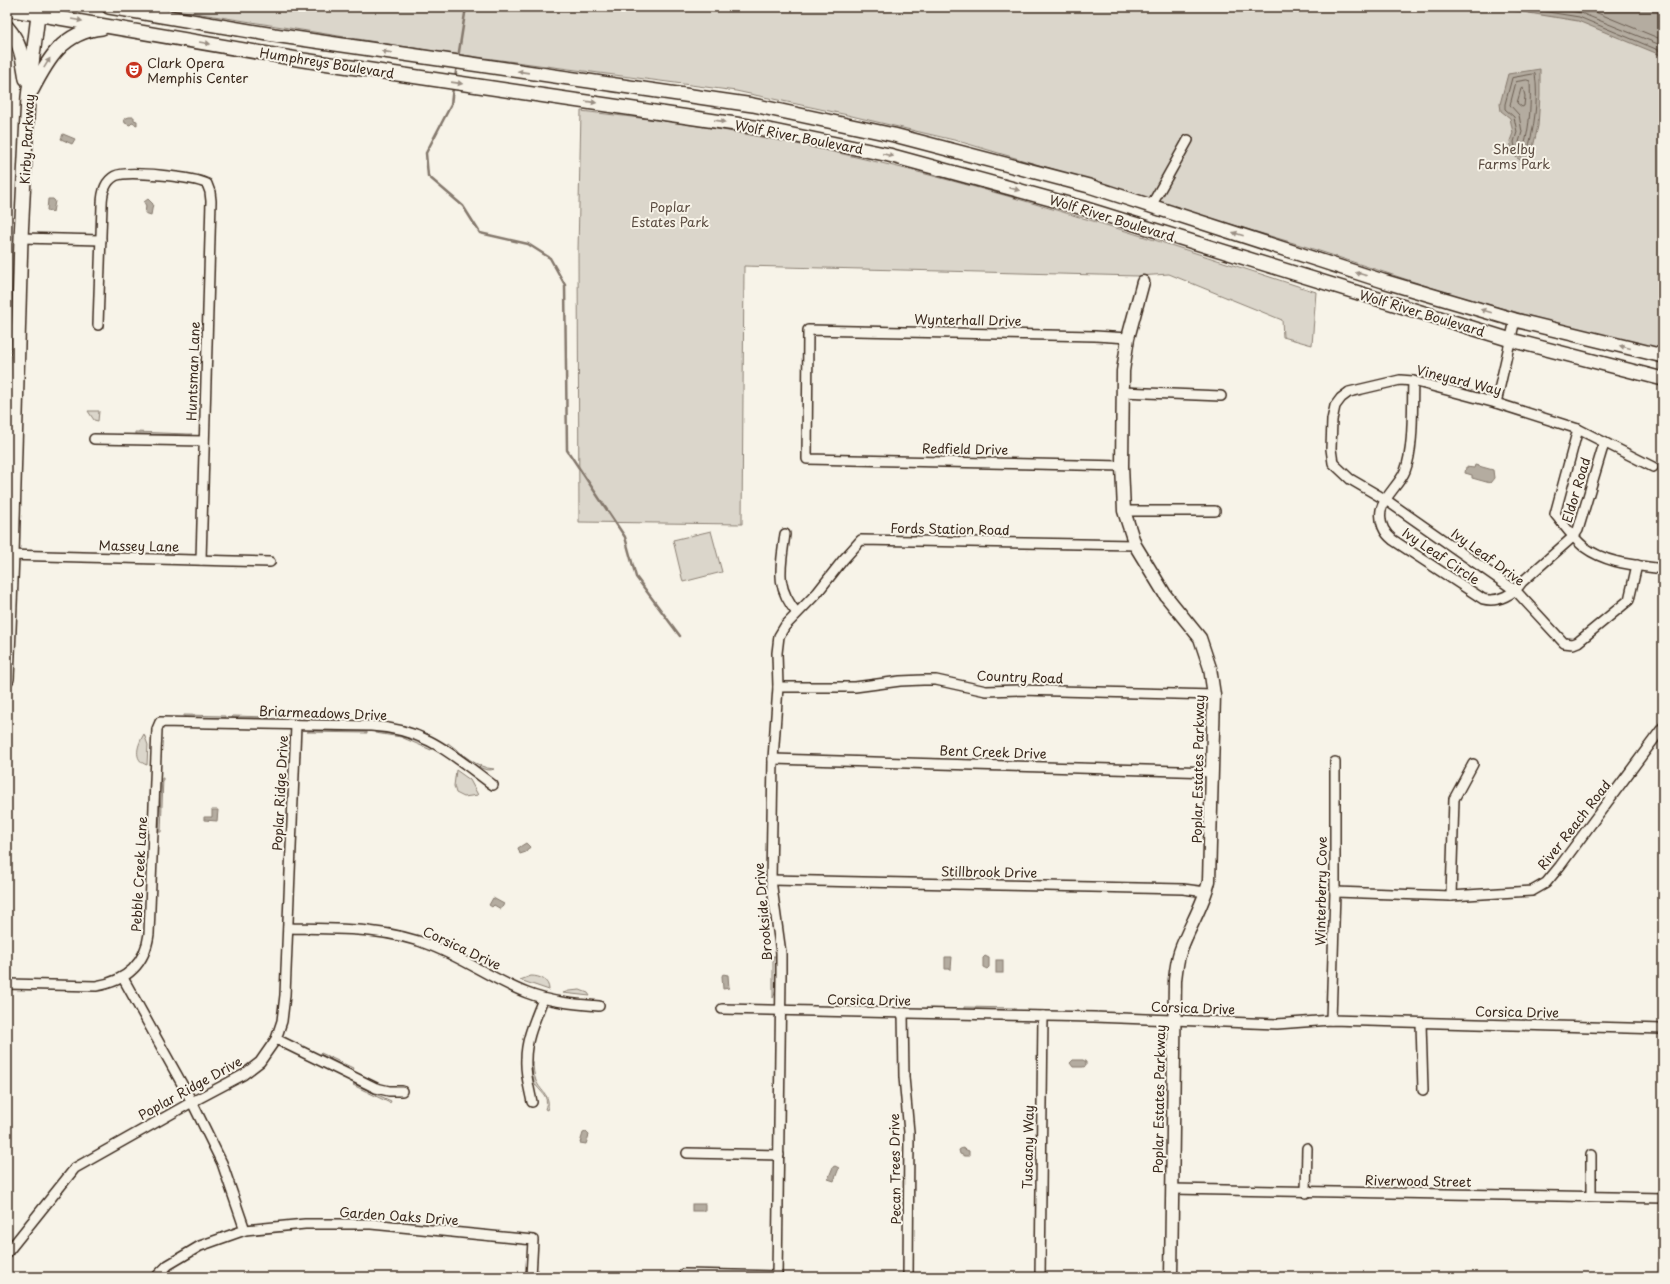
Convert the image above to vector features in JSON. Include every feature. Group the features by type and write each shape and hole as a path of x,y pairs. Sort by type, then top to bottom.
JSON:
{"main road":[{"name":"Humphreys Boulevard","path":"109,7 274,35 556,77"},
{"name":"Humphreys Boulevard","path":"7,9 39,10 116,27 303,60 552,97"},
{"name":"Kirby Parkway","path":"7,679 21,238 28,97 39,10"},
{"path":"7,27 21,50 28,97"},
{"path":"28,97 50,58 61,45 75,36 87,31 99,28 116,27"},
{"name":"Wolf River Boulevard","path":"556,77 753,105 894,135 1089,186 1384,281 1515,320 1663,356"},
{"name":"Wolf River Boulevard","path":"552,97 749,126 889,155 1083,208 1511,340 1663,379"}],"street":[{"path":"1151,206 1188,140"},
{"name":"Huntsman Lane","path":"101,240 104,190 107,184 116,176 130,173 170,176 196,180 207,184 211,201 202,560"},
{"path":"21,238 101,240 98,325"},
{"name":"Poplar Estates Parkway","path":"1143,282 1128,338 1123,371 1122,466 1124,511 1135,545 1166,596 1200,638 1210,668 1214,695 1210,873 1202,905 1179,954 1175,980 1171,1277"},
{"path":"1496,403 1515,320"},
{"name":"Wynterhall Drive","path":"807,459 808,330 1128,338"},
{"name":"Vineyard Way","path":"1350,479 1333,463 1331,449 1332,420 1337,402 1344,395 1360,389 1400,380 1413,381 1496,403 1578,429 1653,467"},
{"name":"Ivy Leaf Circle","path":"1413,381 1408,460 1402,477 1381,509 1380,518 1382,525 1388,536 1393,540 1483,599 1490,601 1499,600 1516,591"},
{"path":"1122,392 1221,396"},
{"path":"1578,429 1555,514 1582,546 1600,556 1613,561 1637,566 1663,569"},
{"path":"94,439 204,441"},
{"name":"Eldor Road","path":"1516,591 1522,582 1574,536 1578,530 1605,443"},
{"name":"Redfield Drive","path":"807,459 1122,466"},
{"name":"Ivy Leaf Drive","path":"1350,479 1386,500 1516,591 1564,643 1573,644 1629,600 1637,566"},
{"path":"1124,511 1215,511"},
{"path":"785,534 782,563 782,588 786,599 797,613"},
{"name":"Fords Station Road","path":"797,613 818,593 843,560 861,540 1135,545"},
{"name":"Massey Lane","path":"10,555 270,562"},
{"name":"Brookside Drive","path":"777,1276 781,954 771,880 773,759 778,687 778,636 797,613"},
{"name":"Country Road","path":"778,687 855,687 900,681 936,680 986,691 1020,690 1214,695"},
{"name":"Briarmeadows Drive","path":"160,722 383,727 408,731 438,745 493,785"},
{"name":"Pebble Creek Lane","path":"123,978 140,961 149,939 157,729 160,722"},
{"name":"Poplar Ridge Drive","path":"7,1253 75,1168 251,1069 260,1062 276,1039 282,1021 284,1007 296,725"},
{"name":"River Reach Road","path":"1335,892 1451,896 1532,891 1546,883 1612,798 1663,728"},
{"name":"Bent Creek Drive","path":"773,759 1212,772"},
{"name":"Winterberry Cove","path":"1331,1020 1335,892 1335,762"},
{"path":"1451,896 1454,799 1473,764"},
{"name":"Stillbrook Drive","path":"771,880 1183,889 1206,892"},
{"name":"Corsica Drive","path":"288,928 367,930 400,935 433,946 513,987 543,999 569,1004 598,1006"},
{"path":"7,984 96,986 108,984 123,978 192,1102 222,1163 245,1230"},
{"path":"532,1102 526,1070 526,1050 531,1030 543,999"},
{"name":"Corsica Drive","path":"722,1009 1043,1016 1277,1024 1331,1020 1663,1029"},
{"name":"Pecan Trees Drive","path":"904,1013 904,1077 909,1132 908,1277"},
{"name":"Tuscany Way","path":"1040,1277 1043,1016"},
{"path":"1421,1023 1423,1090"},
{"path":"276,1039 376,1088 389,1091 402,1091"},
{"path":"1306,1193 1307,1148"},
{"path":"687,1153 779,1155"},
{"path":"1591,1155 1591,1196"},
{"name":"Riverwood Street","path":"1172,1190 1663,1198"},
{"name":"Garden Oaks Drive","path":"156,1277 168,1265 200,1246 245,1230 304,1224 371,1224 533,1240 531,1277"},
{"path":"684,1274 777,1276"}],"green space":[{"name":"Shelby Farms Park","path":"158,7 1663,7 1663,351 1565,326 1448,293 1307,247 958,141 843,114 736,91 432,51"},
{"name":"Poplar Estates Park","path":"581,111 710,128 803,145 878,162 1025,201 1171,245 1316,292 1312,345 1283,337 1282,320 1169,274 1138,276 744,266 742,524 579,522 578,251"},
{"path":"88,411 99,411 98,421 94,420"},
{"path":"135,432 192,434 135,434"},
{"path":"711,531 722,572 683,582 673,540"},
{"path":"184,715 225,716 225,718 184,717"},
{"path":"232,716 269,717 269,718 232,718"},
{"path":"307,732 367,732 367,733"},
{"path":"375,732 403,736 432,748 431,750 401,737"},
{"path":"144,734 148,745 147,765 142,763 138,756 138,747"},
{"path":"448,743 475,763 494,769 483,769 476,766 447,745"},
{"path":"456,770 470,780 478,795 464,797 456,793 454,786"},
{"path":"162,778 161,832 159,832"},
{"path":"773,956 775,956 777,978 773,998"},
{"path":"531,976 538,977 546,981 549,990 520,980"},
{"path":"580,990 588,993 590,996 563,993 569,991"},
{"path":"964,1007 1015,1008 1015,1010 964,1009"},
{"path":"321,1053 353,1068 352,1070 320,1054"},
{"path":"532,1062 536,1081 548,1101 547,1110 545,1109 546,1098 534,1081"},
{"path":"354,1084 391,1101 390,1103 353,1085"}],"water":[{"path":"1492,7 1663,7 1663,56 1578,21"},
{"path":"1540,69 1538,126 1531,156 1520,160 1513,155 1510,141 1513,133 1510,118 1501,111 1500,104 1508,74"},
{"path":"134,117 134,120 137,121 137,125 125,123 124,119"},
{"path":"63,134 75,139 72,144 61,139"},
{"path":"48,199 53,199 55,201 53,212 47,210"},
{"path":"148,199 153,204 151,215 145,213 146,206 144,202"},
{"path":"1475,465 1493,470 1494,478 1490,483 1472,478 1472,475 1465,473 1466,467 1474,468"},
{"path":"212,810 218,810 217,821 204,820 204,817 212,817"},
{"path":"526,843 530,847 526,852 520,854 518,848"},
{"path":"493,898 504,904 501,909 494,905 492,907 489,905"},
{"path":"985,956 989,958 989,967 987,969 983,967 983,958"},
{"path":"945,957 952,957 951,969 945,969"},
{"path":"996,960 1003,960 1003,973 996,973"},
{"path":"723,974 728,975 729,988 723,989"},
{"path":"1073,1060 1083,1060 1086,1062 1086,1066 1073,1067 1070,1063"},
{"path":"586,1132 589,1135 586,1144 580,1143 583,1133"},
{"path":"962,1148 969,1151 969,1156 960,1154 959,1150"},
{"path":"835,1166 839,1168 834,1181 828,1179 833,1167"},
{"path":"692,1204 705,1204 705,1211 692,1211"}],"waterway":[{"path":"458,58 466,7"},
{"path":"455,78 457,65"},
{"path":"453,87 451,105 426,153 428,176 463,206 480,233 528,244 550,258 565,285 567,450 625,537 636,577 680,636"}],"place":[{"name":"Clark Opera Memphis Center","path":"134,70"}]}
